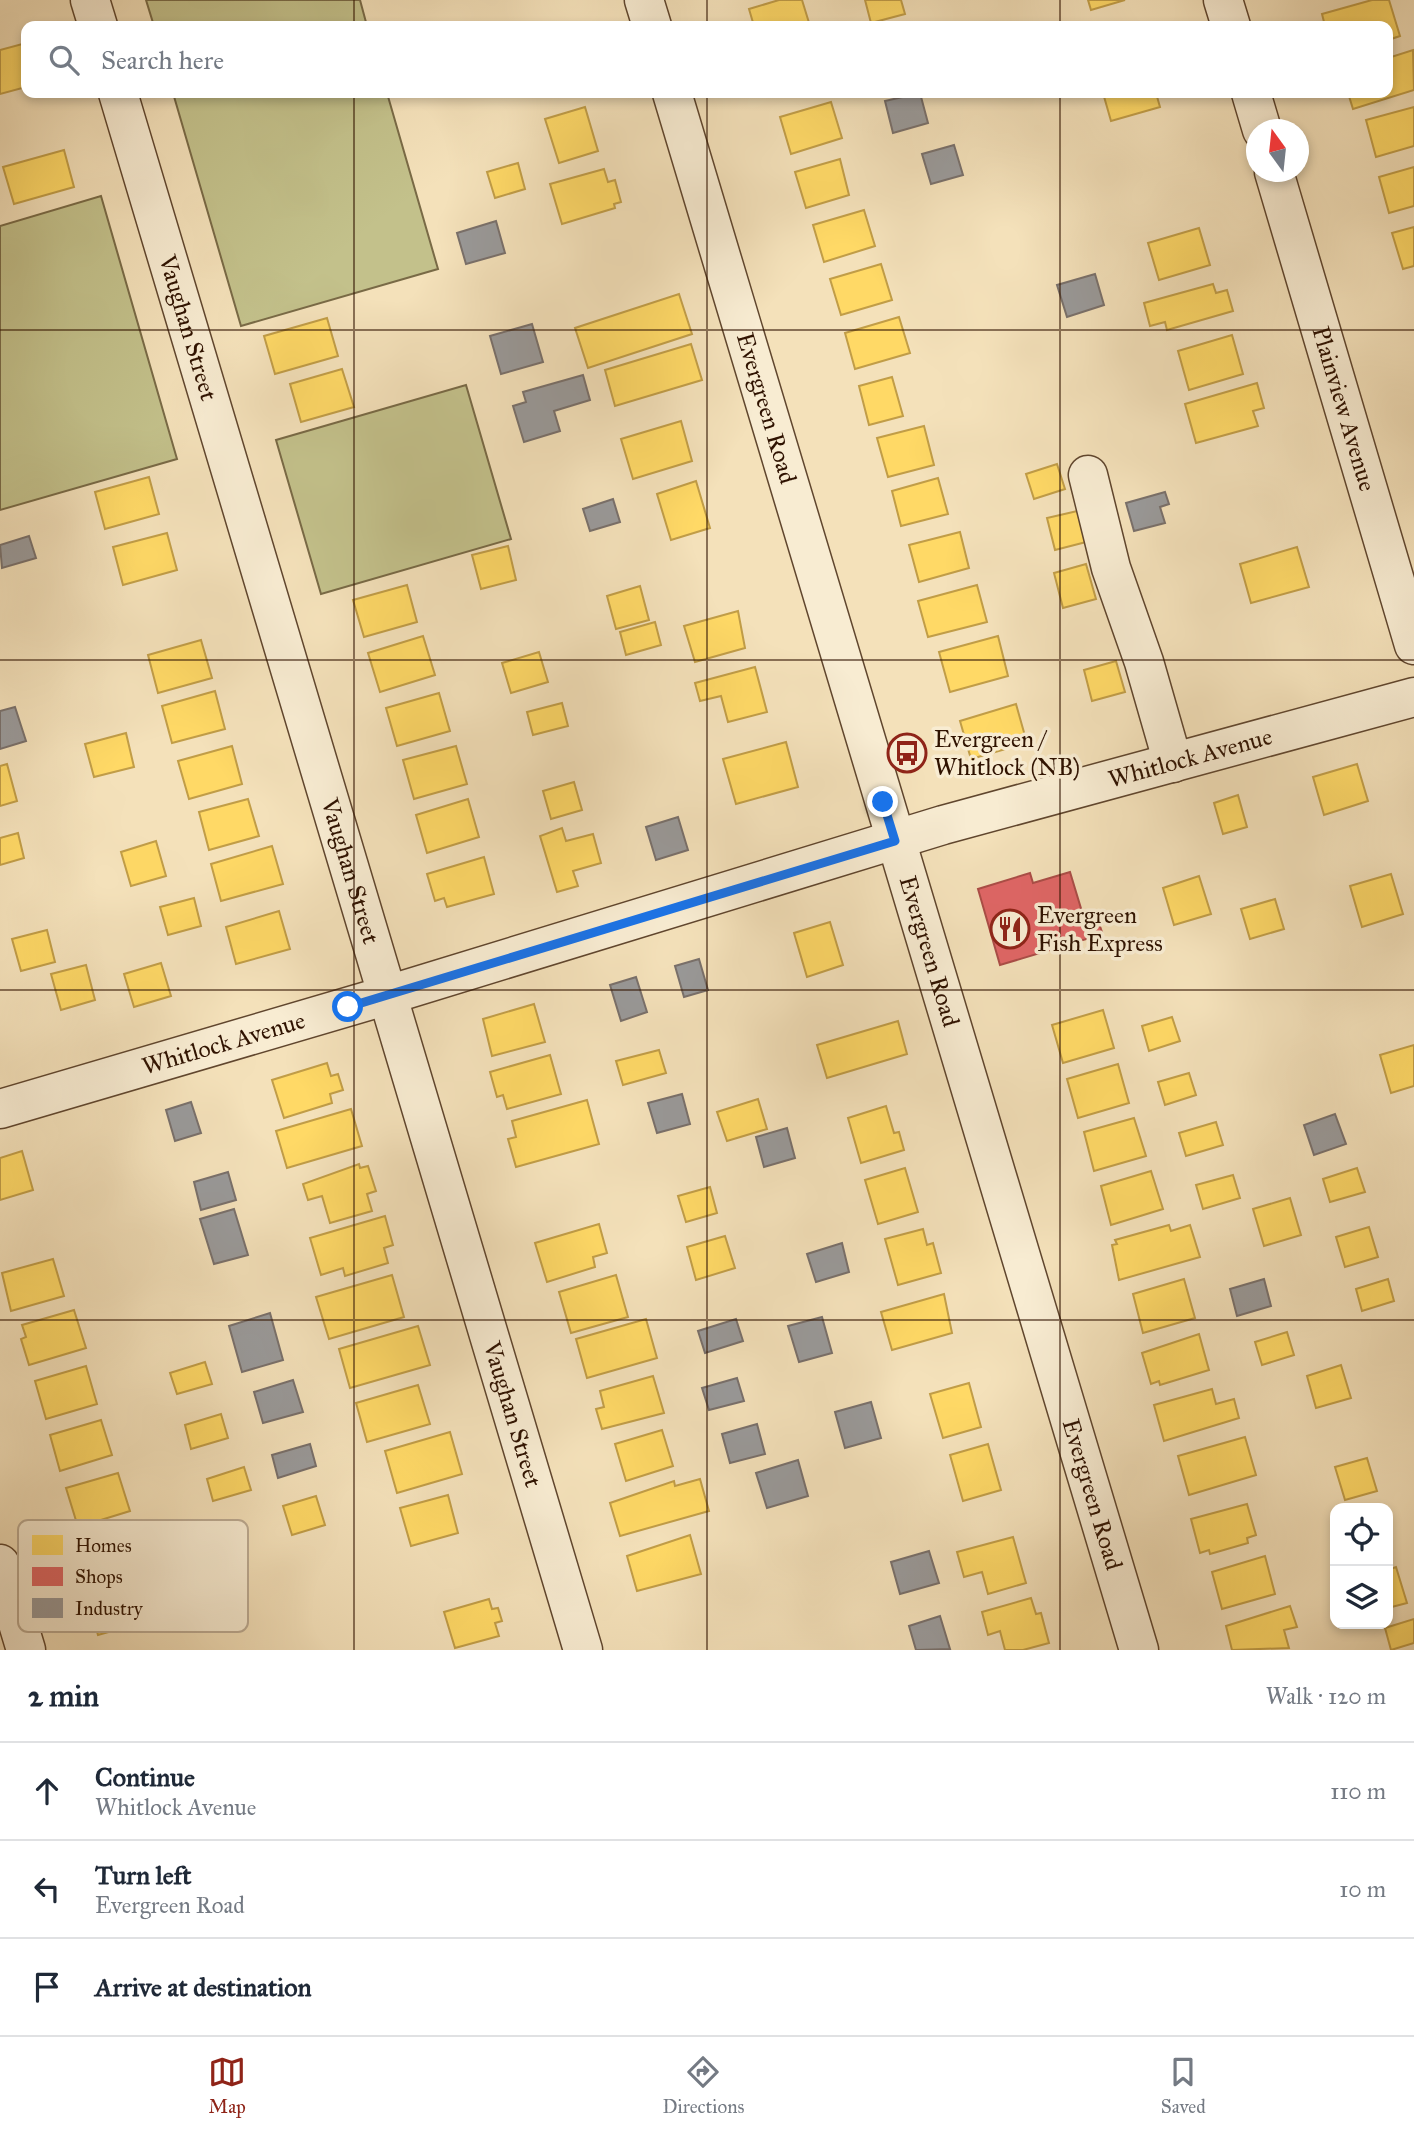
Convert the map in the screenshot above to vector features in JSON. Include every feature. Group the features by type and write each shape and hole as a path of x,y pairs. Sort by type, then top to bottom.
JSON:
{"street":[{"path":"90,0 96,21"},
{"path":"644,0 650,21"},
{"path":"1223,0 1229,21"},
{"name":"Vaughan Street","path":"119,98 583,1650"},
{"name":"Evergreen Road","path":"673,98 1139,1650"},
{"path":"1252,98 1259,119"},
{"name":"Plainview Avenue","path":"1277,182 1414,645"},
{"path":"1088,475 1111,568 1147,674 1172,763"},
{"name":"Whitlock Avenue","path":"0,1109 388,995 943,825 1414,696"},
{"path":"0,1564 18,1624"},
{"path":"21,1632 26,1650"}],"shaded area":[{"path":"146,0 360,0 366,21 152,21"},
{"path":"174,98 388,98 438,269 241,326"},
{"path":"101,196 177,459 0,510 0,226"},
{"path":"466,385 511,539 321,594 276,440"}],"building: Homes":[{"path":"779,0 802,0 808,21 753,21 749,9"},
{"path":"865,0 901,0 905,14 870,21"},
{"path":"1088,0 1125,0 1091,10"},
{"path":"1372,0 1389,0 1400,36 1393,38 1393,21 1324,21 1322,14"},
{"path":"21,44 21,88 0,94 0,50"},
{"path":"1413,50 1414,90 1393,97 1393,56"},
{"path":"1104,98 1157,98 1160,107 1111,121"},
{"path":"1350,98 1388,98 1353,109"},
{"path":"831,102 842,138 791,154 780,117"},
{"path":"585,107 598,151 559,163 545,119"},
{"path":"1414,107 1414,146 1376,157 1366,120"},
{"path":"64,150 74,187 14,204 3,167"},
{"path":"840,159 849,195 806,208 795,172"},
{"path":"518,163 525,189 495,198 487,172"},
{"path":"1414,167 1414,206 1389,213 1379,177"},
{"path":"604,169 608,182 615,180 621,202 614,204 615,208 562,224 550,184"},
{"path":"864,210 875,246 824,262 813,225"},
{"path":"1414,227 1414,266 1403,269 1392,233"},
{"path":"1199,228 1210,265 1159,280 1148,243"},
{"path":"881,264 892,300 841,315 830,279"},
{"path":"1213,284 1216,293 1227,290 1233,311 1167,330 1165,322 1150,326 1144,303"},
{"path":"679,294 692,334 588,368 575,328"},
{"path":"899,317 910,353 855,369 845,333"},
{"path":"327,318 338,356 275,374 264,336"},
{"path":"1232,335 1243,374 1189,390 1178,351"},
{"path":"691,344 702,380 615,406 605,370"},
{"path":"342,369 354,407 301,422 290,384"},
{"path":"892,377 903,416 869,425 859,386"},
{"path":"1257,383 1264,408 1253,411 1258,426 1196,443 1185,404"},
{"path":"681,421 692,461 633,479 621,439"},
{"path":"924,426 934,465 888,477 877,438"},
{"path":"1057,464 1065,489 1034,499 1026,474"},
{"path":"149,477 159,514 105,529 95,492"},
{"path":"938,478 948,514 901,526 892,491"},
{"path":"696,481 710,528 671,540 657,494"},
{"path":"1086,509 1094,540 1055,550 1047,518"},
{"path":"960,532 969,568 919,582 909,545"},
{"path":"167,533 177,570 123,585 113,547"},
{"path":"508,546 516,580 481,589 472,555"},
{"path":"1297,547 1309,587 1251,603 1240,564"},
{"path":"1086,564 1096,599 1063,608 1054,573"},
{"path":"407,585 417,622 364,637 353,600"},
{"path":"977,585 987,622 928,637 918,601"},
{"path":"640,586 649,620 616,629 607,596"},
{"path":"738,611 745,648 695,662 684,626"},
{"path":"655,622 661,645 626,655 620,632"},
{"path":"423,636 435,675 380,692 368,653"},
{"path":"998,636 1008,676 950,692 939,652"},
{"path":"201,640 212,678 158,693 148,655"},
{"path":"539,652 548,682 511,693 502,663"},
{"path":"1116,661 1125,692 1092,701 1084,670"},
{"path":"755,667 767,712 728,722 721,696 700,701 695,683"},
{"path":"215,691 225,729 172,743 162,706"},
{"path":"439,693 450,731 397,746 386,708"},
{"path":"562,703 568,726 533,735 527,712"},
{"path":"1016,704 1027,743 971,759 960,721"},
{"path":"126,733 134,767 94,777 85,744"},
{"path":"786,742 798,787 736,804 723,759"},
{"path":"232,746 242,784 189,799 178,761"},
{"path":"456,746 467,784 414,799 403,760"},
{"path":"7,764 17,801 0,806 0,766"},
{"path":"1357,764 1368,801 1324,815 1313,777"},
{"path":"574,782 582,810 551,819 543,791"},
{"path":"1238,795 1247,827 1223,834 1214,803"},
{"path":"248,799 259,836 209,850 199,812"},
{"path":"468,799 479,837 427,853 416,815"},
{"path":"562,828 566,841 593,834 601,863 573,871 578,886 557,892 540,836"},
{"path":"18,833 24,858 0,865 0,838"},
{"path":"156,841 166,876 131,886 121,852"},
{"path":"272,846 283,884 221,901 211,864"},
{"path":"484,857 494,894 447,907 444,898 435,901 427,874"},
{"path":"1391,874 1403,914 1362,927 1350,886"},
{"path":"1199,876 1211,914 1174,925 1163,888"},
{"path":"194,898 201,926 168,935 160,907"},
{"path":"1275,899 1284,929 1250,939 1241,909"},
{"path":"279,911 290,949 236,964 226,927"},
{"path":"830,922 843,965 807,977 794,933"},
{"path":"47,930 55,962 21,971 12,939"},
{"path":"161,963 171,996 134,1007 124,974"},
{"path":"86,965 95,1000 61,1010 51,974"},
{"path":"534,1004 545,1042 492,1056 483,1019"},
{"path":"1103,1010 1114,1048 1063,1063 1052,1025"},
{"path":"1172,1017 1180,1041 1149,1051 1142,1026"},
{"path":"898,1021 907,1054 827,1078 817,1045"},
{"path":"1414,1045 1414,1086 1391,1093 1380,1055"},
{"path":"659,1050 666,1073 623,1085 616,1061"},
{"path":"550,1055 561,1094 507,1109 503,1095 497,1097 490,1072"},
{"path":"327,1063 331,1076 338,1074 343,1090 330,1094 332,1103 284,1118 272,1080"},
{"path":"1118,1064 1129,1103 1078,1118 1067,1079"},
{"path":"1189,1073 1196,1095 1165,1105 1158,1082"},
{"path":"758,1099 767,1129 727,1141 717,1112"},
{"path":"587,1100 599,1144 516,1167 508,1139 516,1137 512,1121"},
{"path":"886,1106 894,1133 899,1132 904,1150 861,1163 848,1118"},
{"path":"351,1109 362,1146 287,1168 276,1131"},
{"path":"1134,1118 1146,1156 1094,1171 1084,1132"},
{"path":"1216,1122 1223,1145 1186,1156 1179,1133"},
{"path":"22,1151 33,1190 0,1200 0,1158"},
{"path":"359,1164 360,1168 368,1166 376,1191 367,1194 372,1211 330,1223 322,1196 308,1200 303,1184"},
{"path":"905,1168 918,1212 878,1224 865,1180"},
{"path":"1357,1168 1365,1192 1330,1202 1323,1179"},
{"path":"1151,1171 1163,1209 1111,1225 1101,1186"},
{"path":"1233,1175 1240,1198 1203,1209 1196,1185"},
{"path":"710,1187 717,1213 686,1222 678,1196"},
{"path":"1290,1198 1301,1235 1264,1246 1253,1209"},
{"path":"385,1216 393,1245 384,1248 388,1263 345,1276 343,1268 321,1275 310,1238"},
{"path":"599,1224 607,1253 593,1257 595,1267 547,1282 535,1243"},
{"path":"1169,1225 1171,1231 1190,1225 1200,1257 1119,1280 1112,1245 1117,1244 1115,1240"},
{"path":"1369,1227 1378,1257 1345,1267 1336,1237"},
{"path":"923,1229 927,1245 933,1243 941,1273 898,1285 885,1239"},
{"path":"725,1236 735,1268 696,1280 687,1247"},
{"path":"53,1259 64,1296 11,1311 2,1273"},
{"path":"392,1275 404,1317 329,1339 316,1297"},
{"path":"616,1275 628,1317 571,1333 559,1292"},
{"path":"1184,1279 1195,1318 1143,1333 1133,1294"},
{"path":"1388,1279 1394,1301 1362,1311 1356,1289"},
{"path":"944,1294 952,1333 892,1350 881,1312"},
{"path":"74,1310 86,1348 29,1365 21,1339 26,1337 22,1325"},
{"path":"646,1319 657,1358 587,1378 576,1339"},
{"path":"418,1326 430,1365 350,1388 339,1349"},
{"path":"1287,1332 1294,1355 1262,1365 1255,1342"},
{"path":"1199,1334 1209,1370 1160,1385 1159,1381 1151,1384 1142,1353"},
{"path":"205,1362 212,1384 177,1394 170,1373"},
{"path":"1341,1365 1351,1398 1316,1408 1307,1376"},
{"path":"86,1366 97,1404 46,1419 35,1381"},
{"path":"653,1376 664,1413 602,1429 596,1409 604,1407 600,1391"},
{"path":"969,1383 981,1427 943,1438 930,1394"},
{"path":"418,1385 430,1424 367,1442 356,1403"},
{"path":"1212,1389 1216,1404 1234,1399 1239,1418 1164,1441 1154,1405"},
{"path":"221,1414 228,1438 191,1449 185,1425"},
{"path":"101,1420 112,1455 60,1471 50,1435"},
{"path":"662,1430 673,1466 626,1481 615,1444"},
{"path":"450,1432 462,1474 397,1493 385,1451"},
{"path":"1245,1437 1256,1475 1189,1495 1178,1456"},
{"path":"988,1444 1001,1490 963,1501 950,1455"},
{"path":"1367,1458 1377,1491 1345,1500 1335,1467"},
{"path":"244,1467 251,1490 213,1501 207,1479"},
{"path":"118,1473 130,1511 101,1520 76,1520 66,1488"},
{"path":"700,1479 709,1511 620,1536 610,1503 674,1481 675,1486"},
{"path":"448,1495 458,1533 411,1546 400,1508"},
{"path":"316,1496 325,1525 292,1535 283,1506"},
{"path":"1247,1504 1256,1535 1247,1538 1248,1543 1210,1554 1209,1550 1200,1553 1191,1519"},
{"path":"690,1535 701,1574 637,1591 627,1556"},
{"path":"1013,1537 1026,1583 988,1594 982,1572 964,1577 957,1552"},
{"path":"1265,1556 1275,1594 1222,1609 1212,1572"},
{"path":"1396,1567 1407,1603 1393,1607 1393,1568"},
{"path":"1031,1598 1036,1614 1041,1613 1049,1643 1023,1650 1005,1650 1000,1631 988,1635 982,1612"},
{"path":"489,1599 492,1609 498,1608 502,1621 495,1623 499,1636 455,1648 444,1612"},
{"path":"1290,1606 1297,1627 1284,1630 1289,1648 1232,1650 1226,1626"},
{"path":"1414,1619 1414,1643 1391,1650 1385,1629 1393,1629 1393,1626"}],"building: Shops":[{"path":"1070,872 1083,915 1095,912 1102,932 1000,965 978,889 1030,873 1033,883"}],"building: Industry":[{"path":"921,98 928,123 893,133 885,101"},
{"path":"954,145 963,175 931,184 922,154"},
{"path":"496,221 505,253 466,264 457,233"},
{"path":"1095,274 1104,305 1067,317 1057,285"},
{"path":"532,324 543,362 501,374 490,336"},
{"path":"583,375 590,400 554,411 560,431 524,442 513,406 526,402 523,392"},
{"path":"1165,492 1169,504 1160,507 1165,523 1134,531 1126,503"},
{"path":"613,499 620,522 590,531 583,509"},
{"path":"29,536 36,558 2,568 0,545"},
{"path":"15,707 26,741 0,749 0,711"},
{"path":"678,817 688,850 656,860 646,827"},
{"path":"699,959 708,990 684,997 675,966"},
{"path":"636,977 647,1012 621,1021 610,985"},
{"path":"682,1094 690,1124 657,1133 648,1103"},
{"path":"191,1102 201,1133 175,1141 166,1110"},
{"path":"1335,1114 1346,1144 1314,1155 1304,1125"},
{"path":"787,1128 795,1158 764,1167 756,1137"},
{"path":"228,1172 236,1200 201,1210 194,1182"},
{"path":"234,1209 248,1255 214,1264 200,1219"},
{"path":"842,1243 849,1272 816,1282 807,1254"},
{"path":"1264,1279 1271,1306 1237,1316 1230,1289"},
{"path":"270,1313 283,1360 242,1372 229,1326"},
{"path":"822,1317 832,1353 799,1362 788,1326"},
{"path":"736,1319 743,1341 705,1353 698,1331"},
{"path":"737,1378 744,1401 709,1410 702,1388"},
{"path":"293,1380 303,1412 263,1423 254,1392"},
{"path":"871,1402 881,1438 845,1448 835,1412"},
{"path":"757,1424 765,1454 730,1463 722,1434"},
{"path":"310,1444 316,1466 278,1478 272,1455"},
{"path":"798,1460 808,1496 767,1508 756,1473"},
{"path":"929,1551 939,1583 900,1594 891,1562"},
{"path":"940,1616 950,1649 916,1650 909,1626"}],"place":[{"name":"Evergreen / Whitlock (NB)","path":"907,753"},
{"name":"Evergreen Fish Express","path":"1010,929"}],"route":[{"path":"348,1007 895,841 883,802"}]}
